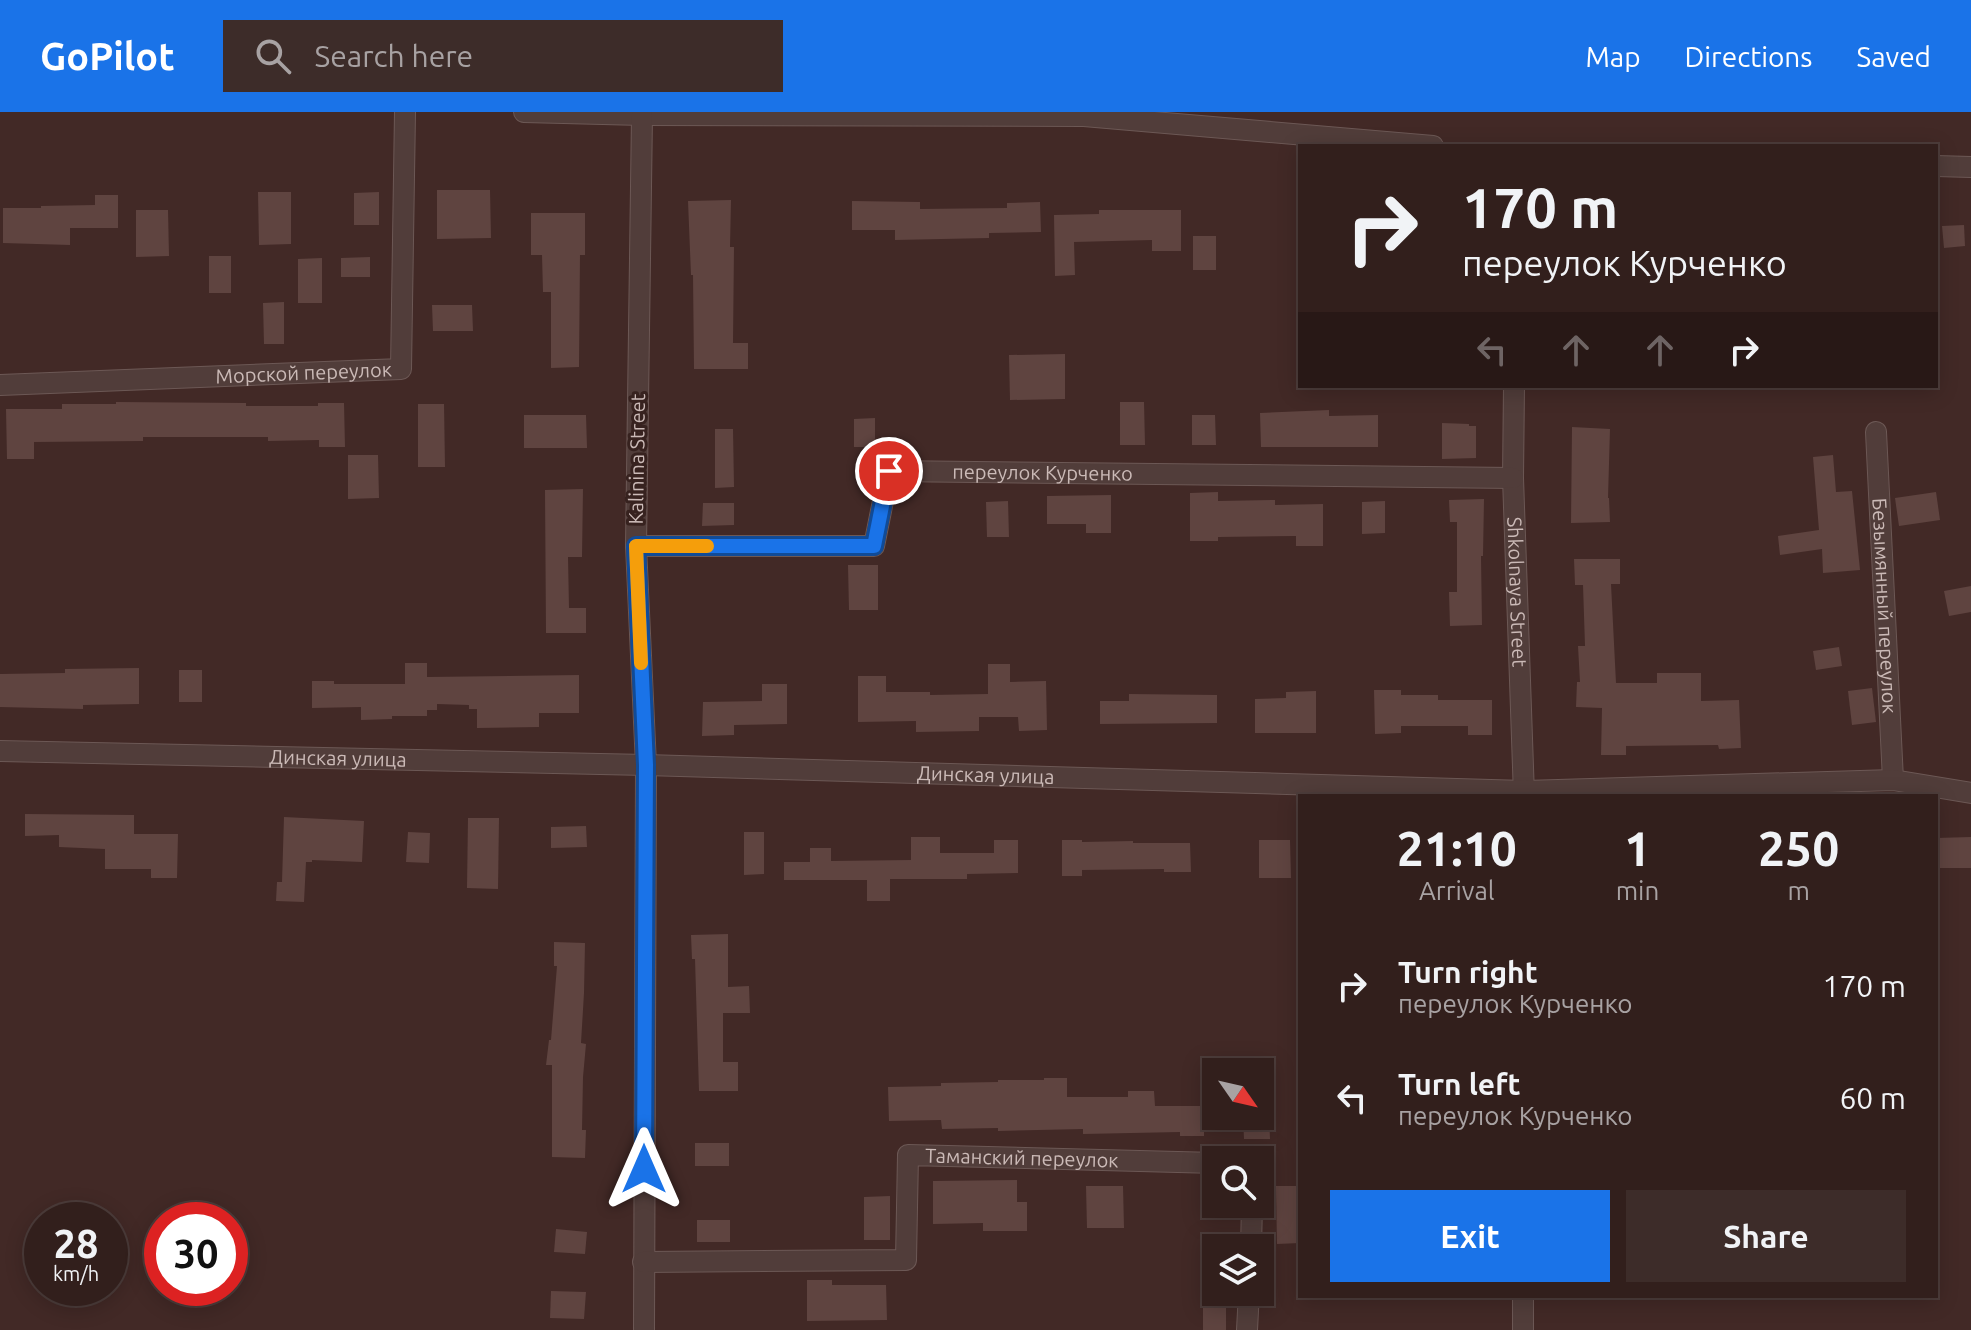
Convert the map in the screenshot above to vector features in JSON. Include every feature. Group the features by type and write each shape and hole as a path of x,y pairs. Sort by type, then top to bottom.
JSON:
{"street":[{"name":"Морской переулок","path":"0,385 401,369 405,112"},
{"path":"524,112 1084,116 1410,144"},
{"name":"Kalinina Street","path":"642,115 636,546 646,765 644,1330"},
{"path":"1938,166 1971,167"},
{"name":"Shkolnaya Street","path":"1514,388 1513,478 1524,793"},
{"name":"Безымянный переулок","path":"1876,432 1893,780"},
{"name":"переулок Курченко","path":"636,546 874,546 889,471 1513,478"},
{"name":"Динская улица","path":"0,751 646,765 1524,793 1893,780 1971,793"},
{"name":"Таманский переулок","path":"643,1262 906,1260 908,1155 1202,1163"},
{"path":"1523,1298 1523,1330"},
{"path":"1247,1330 1248,1306"}],"building":[{"path":"437,190 490,190 491,238 437,239"},
{"path":"258,192 291,192 291,244 259,245"},
{"path":"379,192 379,225 354,225 354,193"},
{"path":"95,195 118,195 118,228 70,228 70,245 3,243 3,208 95,205"},
{"path":"731,200 733,343 748,343 748,369 694,369 688,201"},
{"path":"852,201 920,202 920,209 1007,208 1007,203 1040,202 1041,232 989,233 989,238 895,240 895,230 852,230"},
{"path":"136,210 168,210 169,256 136,257"},
{"path":"1099,210 1181,210 1181,251 1152,251 1152,240 1074,242 1075,275 1055,276 1054,215 1099,214"},
{"path":"531,213 585,213 585,255 580,255 579,367 551,368 551,292 543,292 542,255 531,255"},
{"path":"1964,225 1965,246 1944,248 1942,226"},
{"path":"1193,236 1216,236 1216,270 1193,270"},
{"path":"209,256 231,256 231,293 209,293"},
{"path":"370,257 370,277 341,277 341,258"},
{"path":"322,258 322,303 298,303 298,259"},
{"path":"284,302 284,344 264,344 263,303"},
{"path":"432,305 472,305 473,331 433,331"},
{"path":"1065,354 1065,399 1010,400 1009,355"},
{"path":"1120,402 1144,402 1145,445 1120,445"},
{"path":"246,403 246,406 344,403 345,447 319,447 319,440 268,441 268,437 143,437 143,441 34,442 34,459 7,459 6,409 62,409 62,404"},
{"path":"418,404 444,404 445,467 418,467"},
{"path":"1329,410 1329,416 1378,415 1378,447 1261,447 1260,413"},
{"path":"524,415 586,415 587,448 524,448"},
{"path":"1192,415 1215,415 1216,445 1192,445"},
{"path":"875,418 875,447 854,447 854,419"},
{"path":"1442,423 1476,426 1476,458 1442,459"},
{"path":"1572,427 1610,429 1610,522 1571,523"},
{"path":"715,429 733,429 734,487 715,488"},
{"path":"348,455 378,455 379,498 348,499"},
{"path":"1833,455 1836,492 1852,491 1860,570 1823,573 1822,549 1780,555 1778,536 1819,530 1813,457"},
{"path":"583,489 582,557 568,557 569,608 586,608 586,633 546,633 545,490"},
{"path":"1218,492 1218,501 1275,500 1275,505 1323,504 1323,546 1296,546 1296,536 1218,537 1218,541 1190,541 1190,493"},
{"path":"1936,492 1940,520 1899,526 1895,498"},
{"path":"1111,495 1111,533 1086,533 1086,524 1047,524 1047,496"},
{"path":"1484,499 1482,625 1450,626 1449,592 1457,592 1457,522 1450,522 1449,500"},
{"path":"1008,501 1009,537 987,537 986,502"},
{"path":"1385,501 1385,533 1362,534 1362,502"},
{"path":"703,503 734,503 734,525 702,526"},
{"path":"1574,559 1620,559 1620,584 1611,584 1616,683 1657,683 1657,673 1701,673 1701,701 1739,700 1741,748 1719,749 1718,745 1626,746 1626,755 1601,755 1602,708 1576,707 1577,682 1580,682 1578,646 1585,646 1583,585 1575,585"},
{"path":"848,565 878,565 878,610 849,610"},
{"path":"1971,586 1971,612 1949,616 1944,591"},
{"path":"1839,647 1842,666 1816,670 1813,651"},
{"path":"405,663 427,663 427,677 579,675 579,713 539,713 539,727 477,728 477,709 469,709 469,705 437,704 437,710 427,710 427,716 361,720 361,707 312,708 312,681 405,684"},
{"path":"988,664 1010,664 1010,682 1046,681 1047,730 1019,731 1018,717 979,717 979,731 916,732 916,721 858,722 858,676 886,676 886,692 988,694"},
{"path":"139,668 139,704 83,705 83,709 0,707 0,674"},
{"path":"179,670 202,670 202,702 179,702"},
{"path":"762,684 787,684 787,724 734,725 734,735 702,736 703,702 762,701"},
{"path":"1872,688 1876,722 1852,725 1848,691"},
{"path":"1374,690 1401,690 1401,695 1438,695 1438,700 1492,700 1492,735 1468,735 1468,726 1401,726 1401,733 1375,734"},
{"path":"1316,691 1316,733 1255,733 1255,699 1286,698 1286,692"},
{"path":"1129,694 1217,695 1217,723 1100,724 1100,701 1129,701"},
{"path":"25,814 134,815 134,834 178,834 177,878 151,878 151,869 105,869 105,849 59,847 59,835 25,836"},
{"path":"284,817 364,821 362,862 306,862 304,902 276,901 277,882 282,882"},
{"path":"468,818 499,818 498,889 467,888"},
{"path":"586,826 587,847 551,848 551,827"},
{"path":"408,832 430,833 429,863 406,862"},
{"path":"744,832 764,832 764,874 744,875"},
{"path":"911,837 940,837 940,853 994,853 994,840 1018,840 1018,873 967,874 967,879 890,879 890,901 867,901 867,880 784,880 784,862 810,862 810,848 831,848 831,861 911,860"},
{"path":"1971,837 1971,868 1938,868 1938,838"},
{"path":"1062,840 1190,843 1191,872 1164,872 1164,869 1082,870 1082,876 1062,876"},
{"path":"1259,840 1290,840 1291,878 1259,878"},
{"path":"728,934 728,987 749,986 750,1013 723,1013 723,1062 738,1062 738,1091 699,1091 695,959 692,959 691,935"},
{"path":"554,942 585,943 581,1043 586,1044 582,1130 586,1130 585,1158 552,1157 552,1065 546,1065 557,966 554,966"},
{"path":"1067,1078 1067,1097 1128,1097 1128,1091 1154,1091 1155,1106 1202,1106 1204,1136 1180,1136 1180,1132 1083,1134 1083,1129 942,1129 941,1120 889,1121 888,1087"},
{"path":"1244,1130 1270,1130 1270,1139 1244,1139"},
{"path":"695,1143 729,1143 729,1166 695,1166"},
{"path":"1017,1180 1017,1202 1027,1202 1027,1231 983,1231 983,1223 933,1224 933,1181"},
{"path":"1086,1186 1123,1186 1124,1228 1087,1228"},
{"path":"1276,1186 1298,1186 1298,1243 1277,1244"},
{"path":"890,1196 890,1240 864,1240 864,1197"},
{"path":"697,1220 730,1220 730,1242 697,1242"},
{"path":"556,1229 587,1232 585,1254 554,1252"},
{"path":"807,1280 832,1280 832,1285 886,1285 887,1320 807,1321"},
{"path":"551,1291 586,1292 584,1319 550,1318"},
{"path":"1203,1306 1226,1306 1226,1330 1203,1330"}],"slow traffic":[{"path":"641,663 636,546 707,546"}],"route":[{"path":"644,1169 646,765 636,546 874,546 889,471"}]}
